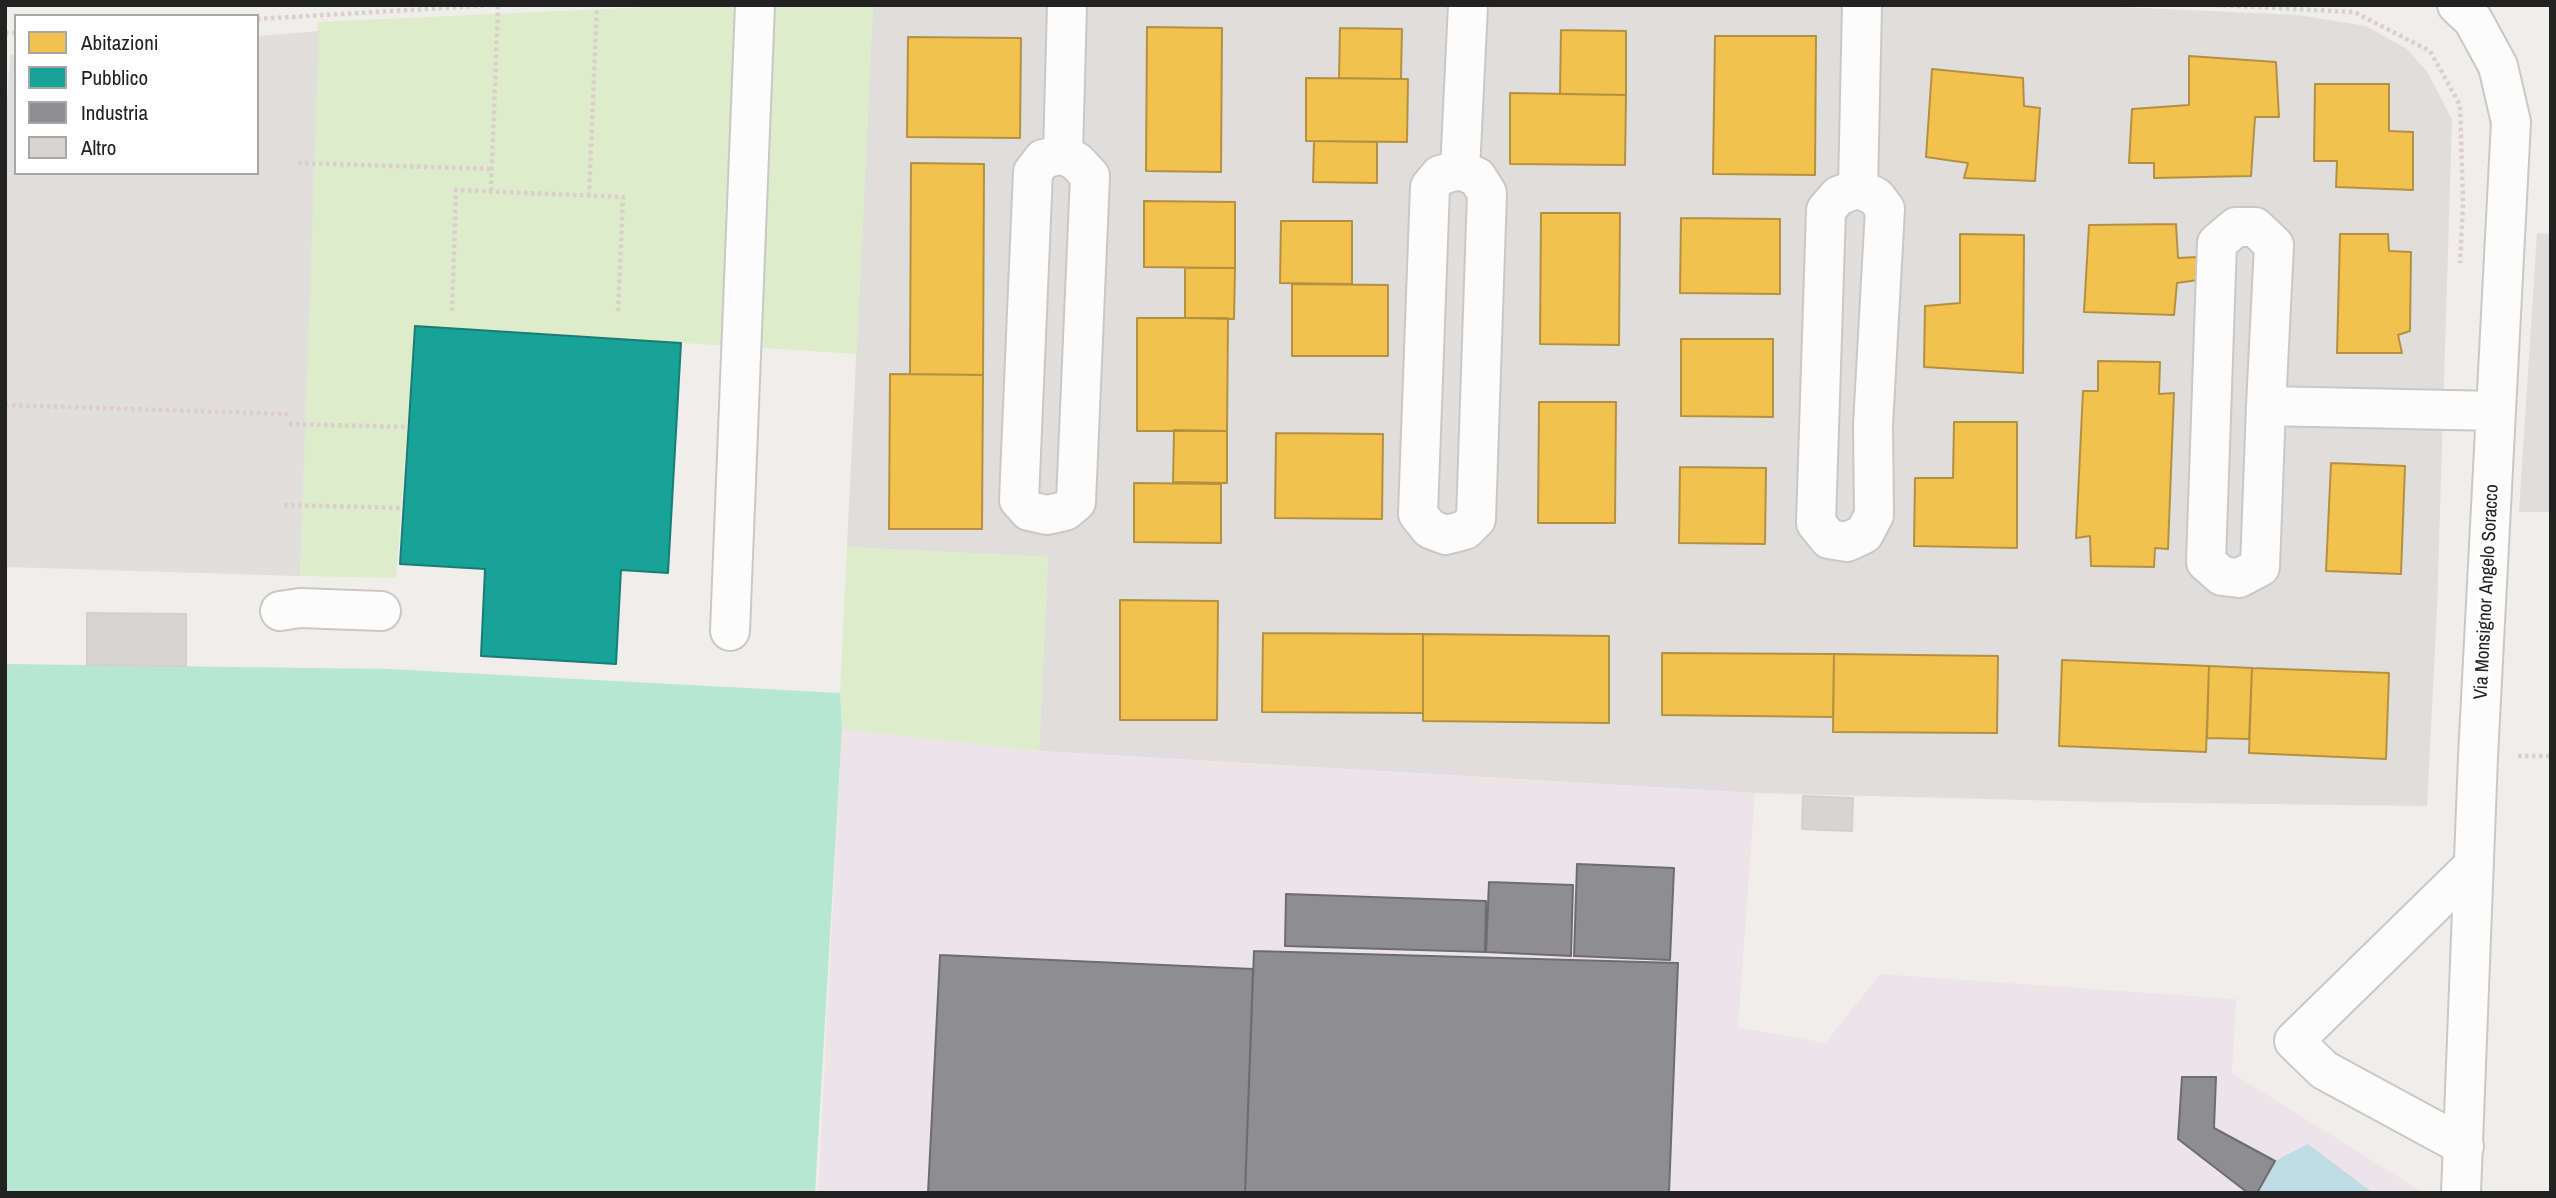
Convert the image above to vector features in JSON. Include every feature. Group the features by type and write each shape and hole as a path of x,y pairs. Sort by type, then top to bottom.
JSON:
{"street":[{"path":"730,631 755,5"},
{"path":"1063,155 1067,5"},
{"path":"1460,170 1468,5"},
{"path":"1858,188 1862,5"},
{"name":"Via Monsignor Angelo Soracco","path":"2457,5 2473,20 2498,66 2511,122 2474,865 2461,1193"},
{"path":"1063,155 1077,162 1090,176 1077,489 1076,502 1065,511 1047,515 1030,510 1019,500 1032,186 1033,172 1043,159 1063,155"},
{"path":"1460,170 1477,177 1487,193 1476,519 1465,530 1446,535 1430,529 1418,514 1430,187 1440,175 1460,170"},
{"path":"1858,188 1876,197 1885,209 1873,425 1874,515 1864,534 1847,542 1829,539 1816,523 1826,210 1838,196 1858,188"},
{"path":"2255,227 2274,245 2266,406 2260,567 2239,578 2222,576 2206,562 2217,243 2236,228 2255,227"},
{"path":"2266,406 2496,411"},
{"path":"280,611 300,608 381,611"},
{"path":"2464,1146 2323,1070 2294,1041 2474,865"}],"path":[{"path":"259,19 495,5 491,191"},
{"path":"589,196 597,5"},
{"path":"298,163 492,169"},
{"path":"452,311 456,190 623,197 618,314"},
{"path":"5,405 289,414"},
{"path":"289,424 408,428"},
{"path":"284,505 403,508"}],"shaded area":[{"path":"873,5 2077,5 2299,15 2366,26 2407,49 2428,73 2452,120 2437,609 2427,806 2102,802 1755,793 1039,751 1048,557 847,547"},
{"path":"319,31 300,576 5,567 5,132 10,55 14,54 14,175 259,175 259,36"},
{"path":"1077,162 1076,502 1029,511 1033,172"},
{"path":"1477,177 1476,519 1430,529 1430,187"},
{"path":"1876,197 1874,515 1829,539 1826,210"},
{"path":"2255,227 2260,567 2222,576 2217,243"},
{"path":"2537,233 2551,234 2551,512 2519,512"},
{"path":"842,729 1039,751 1755,793 1738,1027 1825,1043 1880,974 2236,999 2232,1073 2424,1193 818,1193"}],"green space":[{"path":"690,5 873,5 857,354 415,326 396,578 300,576 318,22"},
{"path":"847,547 1048,557 1039,751 842,729 840,693"},
{"path":"5,664 389,669 840,693 842,729 815,1193 5,1193"}],"water":[{"path":"2308,1144 2373,1193 2257,1193 2275,1161"}],"building: Abitazioni":[{"path":"1147,27 1222,28 1221,172 1146,171"},
{"path":"1340,28 1402,29 1401,79 1339,78"},
{"path":"1561,30 1626,31 1626,95 1560,94"},
{"path":"1715,36 1816,36 1815,175 1713,174"},
{"path":"908,37 1021,38 1020,138 907,137"},
{"path":"2189,56 2276,62 2279,117 2255,117 2251,176 2154,178 2154,163 2129,163 2132,109 2189,105"},
{"path":"1932,69 2023,78 2024,106 2040,108 2035,181 1964,178 1968,163 1926,157"},
{"path":"1306,78 1408,79 1407,142 1306,141"},
{"path":"2315,84 2389,84 2389,131 2413,132 2413,190 2336,187 2337,161 2314,161"},
{"path":"1510,93 1626,95 1625,165 1510,164"},
{"path":"1314,141 1377,142 1377,183 1313,182"},
{"path":"911,163 984,164 983,375 910,374"},
{"path":"1144,201 1235,202 1235,268 1144,267"},
{"path":"1541,213 1620,213 1619,345 1540,344"},
{"path":"1681,218 1780,219 1780,294 1680,293"},
{"path":"1281,221 1352,221 1352,284 1280,283"},
{"path":"2176,224 2178,258 2197,257 2198,280 2177,283 2174,315 2084,312 2089,225"},
{"path":"1960,234 2024,235 2023,373 1924,367 1925,306 1960,303"},
{"path":"2340,234 2388,234 2389,251 2411,252 2410,331 2398,335 2402,353 2337,353"},
{"path":"1185,268 1235,268 1234,319 1185,318"},
{"path":"1292,284 1388,285 1388,356 1292,356"},
{"path":"1137,318 1228,318 1227,431 1137,431"},
{"path":"1681,339 1773,339 1773,417 1681,416"},
{"path":"2098,361 2160,362 2159,394 2174,393 2168,549 2155,548 2154,567 2091,566 2090,536 2076,538 2083,391 2098,391"},
{"path":"890,374 983,375 982,529 889,529"},
{"path":"1539,402 1616,402 1615,523 1538,523"},
{"path":"1954,422 2017,422 2017,548 1914,546 1915,478 1953,478"},
{"path":"1174,430 1227,431 1227,483 1173,482"},
{"path":"1276,433 1383,434 1382,519 1275,518"},
{"path":"2331,463 2405,466 2401,574 2326,571"},
{"path":"1680,467 1766,468 1765,544 1679,543"},
{"path":"1134,483 1221,484 1221,543 1134,542"},
{"path":"1120,600 1218,601 1217,720 1120,720"},
{"path":"1263,633 1423,634 1423,713 1262,712"},
{"path":"1423,634 1609,636 1609,723 1423,721"},
{"path":"1662,653 1834,654 1833,717 1662,715"},
{"path":"1834,654 1998,656 1997,733 1833,732"},
{"path":"2062,660 2209,666 2206,752 2059,746"},
{"path":"2209,666 2252,668 2249,739 2207,738"},
{"path":"2252,668 2389,673 2386,759 2249,753"}],"building: Pubblico":[{"path":"415,326 681,343 668,573 621,570 616,664 481,656 485,569 400,564"}],"building: Industria":[{"path":"1577,864 1674,868 1670,960 1574,956"},
{"path":"1489,882 1573,885 1571,956 1486,952"},
{"path":"1286,894 1486,901 1485,952 1285,946"},
{"path":"1254,951 1678,963 1669,1193 1245,1193"},
{"path":"940,955 1253,969 1245,1193 928,1193"},
{"path":"2182,1077 2216,1077 2214,1128 2275,1161 2257,1193 2248,1193 2178,1139"}],"building: Altro":[{"path":"87,613 186,614 186,666 87,665"},
{"path":"1803,796 1853,798 1852,831 1802,829"}]}
